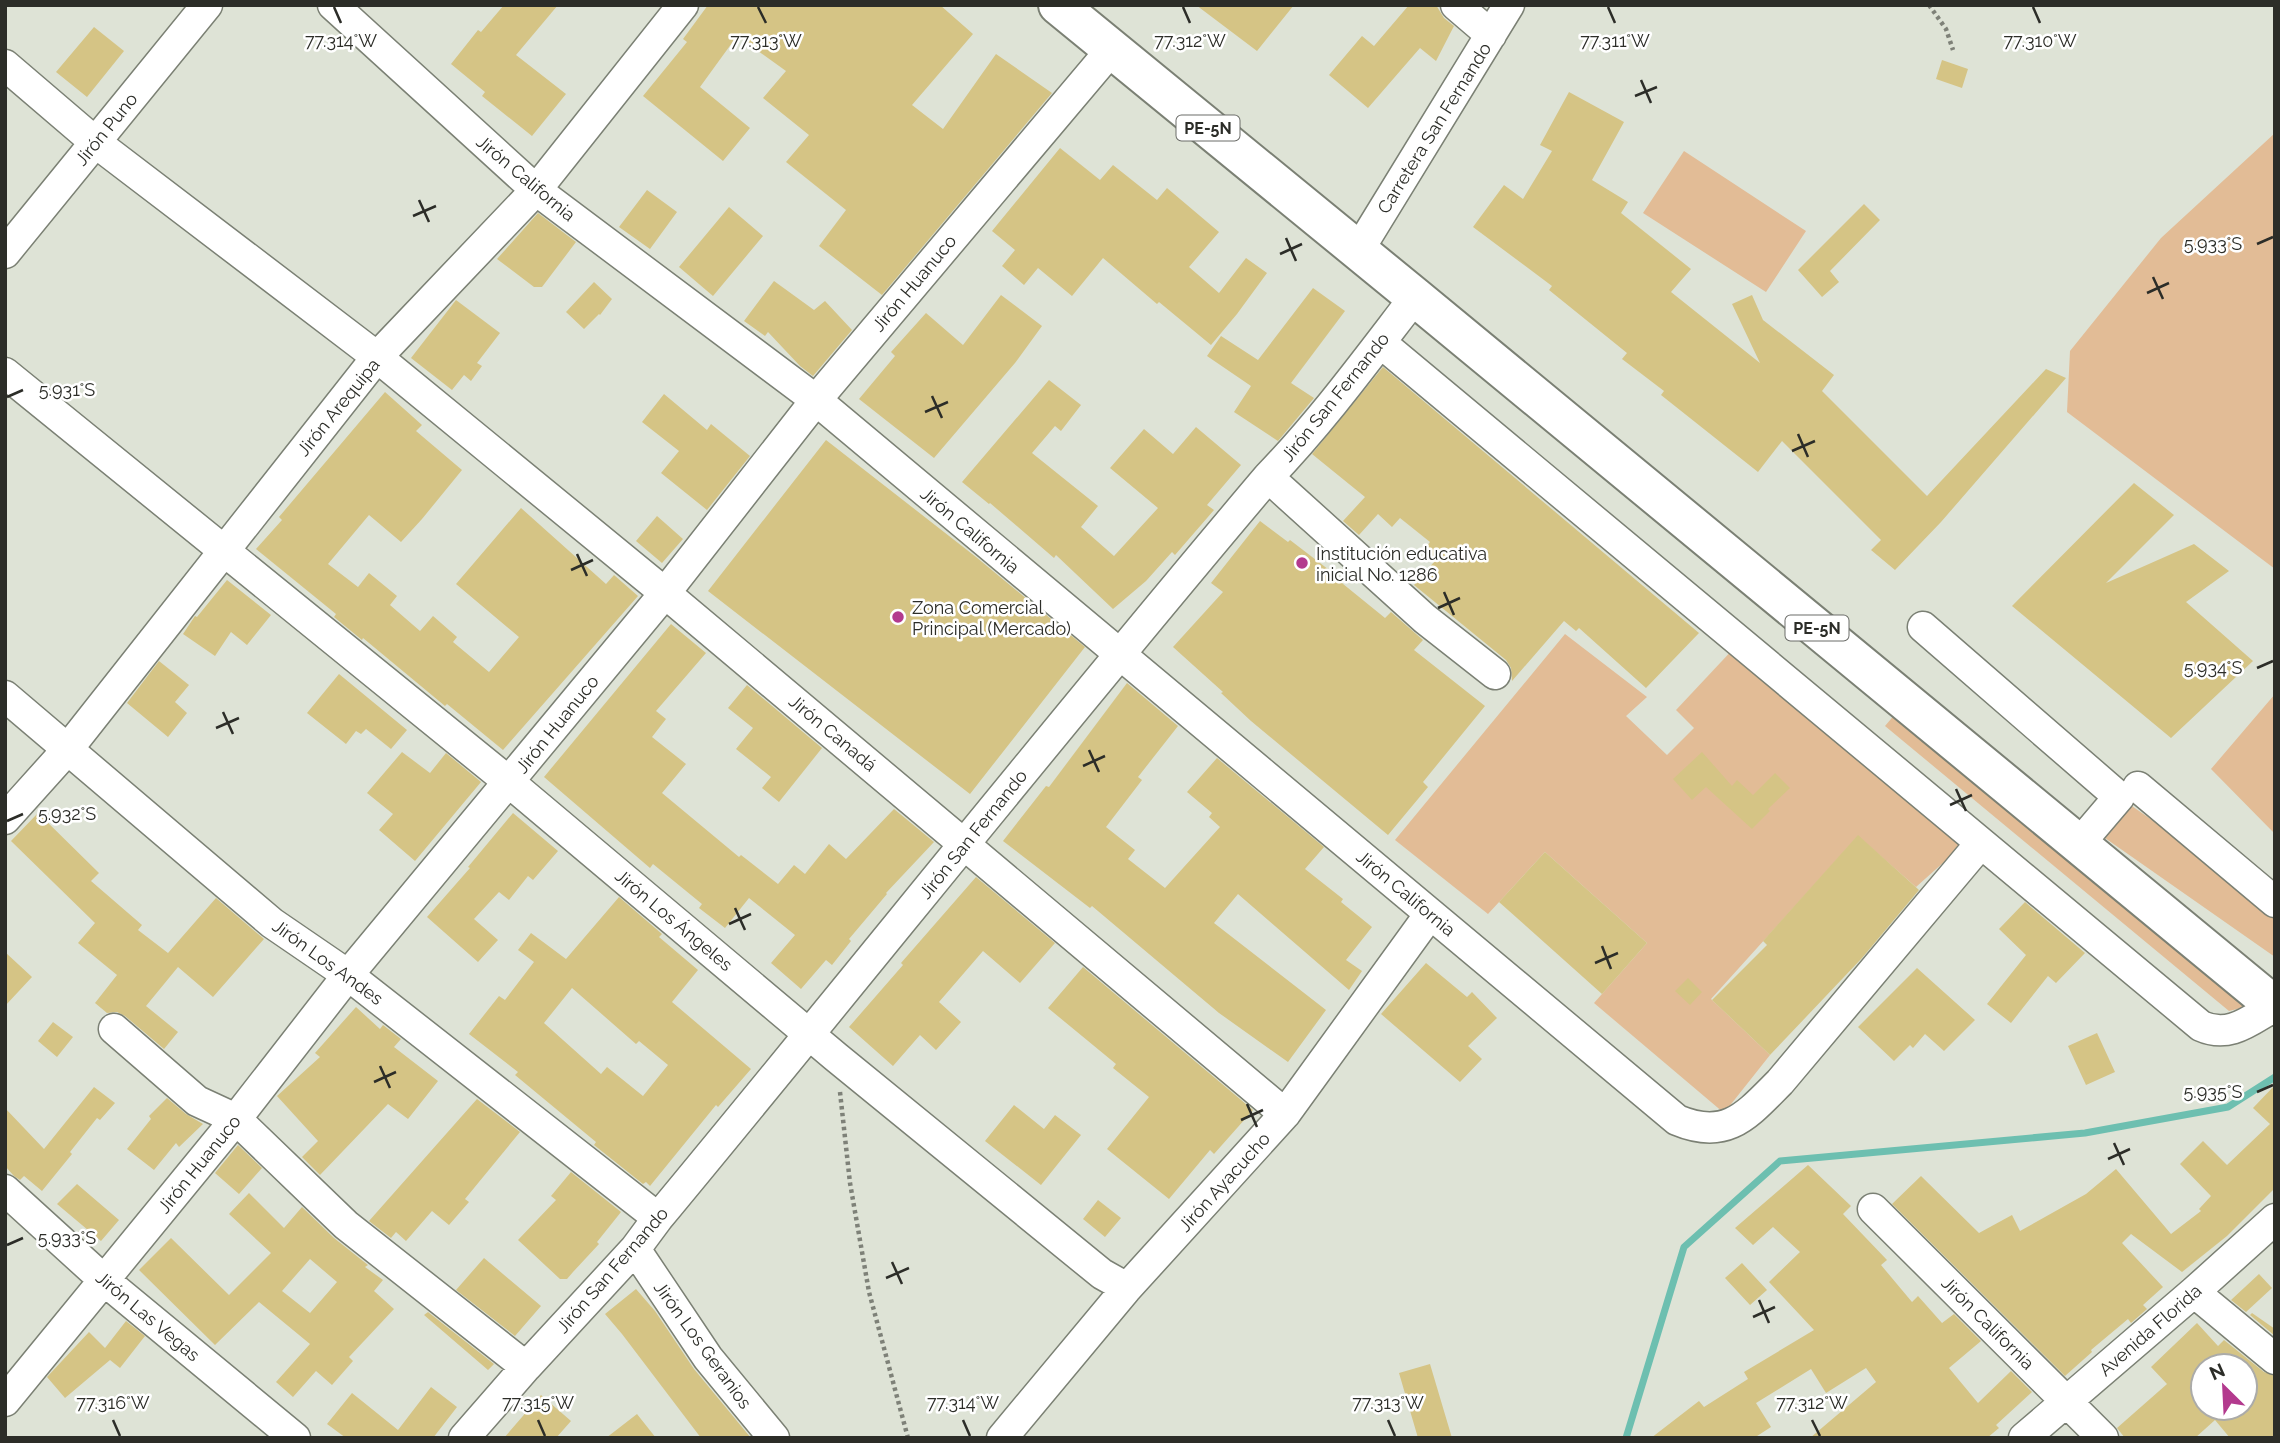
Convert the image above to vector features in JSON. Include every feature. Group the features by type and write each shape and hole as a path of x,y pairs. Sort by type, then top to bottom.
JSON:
{"highway":[{"name":"PE-5N","path":"1058,5 2275,1006"}],"street":[{"name":"Jirón Puno","path":"5,253 207,5"},
{"name":"Jirón California","path":"333,5 536,190 816,400 1677,1120 1695,1127 1719,1128 1747,1115 1780,1082 1981,843"},
{"name":"Jirón Arequipa","path":"5,819 66,750 377,357 536,190 682,5"},
{"path":"1456,5 1491,35"},
{"name":"Carretera San Fernando","path":"1358,251 1509,5"},
{"name":"Jirón Huanuco","path":"5,1401 236,1119 348,975 664,593 816,400 1112,49"},
{"path":"5,65 95,142"},
{"name":"Jirón Canadá","path":"95,142 377,357 966,844 1285,1114"},
{"name":"Jirón San Fernando","path":"464,1438 635,1249 1118,654 1292,452 1415,297"},
{"path":"1381,343 2201,1026 2217,1031 2235,1029 2275,1006"},
{"name":"Jirón Los Ángeles","path":"5,373 509,782 836,1057 1102,1274 1126,1288"},
{"path":"1268,477 1425,619 1495,674"},
{"path":"1923,627 2119,797 2078,844"},
{"name":"Jirón Los Andes","path":"5,696 272,923 348,975 658,1218"},
{"path":"2138,787 2275,901"},
{"name":"Jirón Ayacucho","path":"1002,1438 1126,1288 1285,1114 1430,914"},
{"path":"114,1028 197,1101 236,1119 346,1225 526,1367"},
{"name":"Jirón Las Vegas","path":"5,1190 105,1281 295,1438"},
{"name":"Jirón California","path":"1873,1209 2103,1438"},
{"name":"Avenida Florida","path":"2024,1438 2275,1219"},
{"name":"Jirón Los Geranios","path":"635,1249 708,1358 774,1438"},
{"path":"2193,1292 2275,1359"}],"path":[{"path":"1929,5 1946,29 1953,50"},
{"path":"836,1057 850,1183 869,1292 908,1438"}],"shaded area":[{"path":"2275,133 2275,569 2067,412 2070,351 2161,238"},
{"path":"1684,151 1806,231 1766,292 1643,213"},
{"path":"1565,634 1647,697 1626,716 1667,755 1694,728 1676,710 1736,646 1963,845 1916,887 1858,836 1711,999 1770,1055 1724,1113 1594,1003 1647,943 1545,852 1488,914 1395,840"},
{"path":"2275,694 2275,834 2211,769"},
{"path":"1896,713 2249,1006 2229,1011 1885,726"},
{"path":"2119,797 2275,906 2275,957 2095,831"}],"building":[{"path":"504,5 558,5 516,55 566,94 532,136 482,96 485,92 451,64 478,30 481,32"},
{"path":"708,5 940,5 973,34 912,105 943,129 996,54 1052,93 882,295 819,246 846,210 786,162 809,135 763,98 786,71 737,36 700,87 750,128 723,161 643,96 687,42 683,39"},
{"path":"1196,5 1294,5 1257,51"},
{"path":"1409,5 1436,5 1444,18 1454,26 1436,61 1420,48 1368,108 1329,75 1362,36 1374,46"},
{"path":"94,27 124,51 87,97 56,72"},
{"path":"1942,60 1968,69 1962,88 1936,79"},
{"path":"1569,92 1624,122 1592,180 1628,202 1621,213 1691,269 1671,292 1760,363 1732,304 1752,295 1763,320 1834,375 1822,391 1927,496 2046,369 2066,378 1941,522 1895,570 1871,550 1881,540 1782,441 1758,472 1661,395 1664,391 1622,359 1627,353 1549,290 1552,286 1473,227 1504,185 1523,199 1552,151 1540,145"},
{"path":"1060,148 1100,180 1113,165 1157,200 1167,188 1219,232 1189,267 1219,293 1246,258 1267,273 1211,345 1103,258 1072,296 1038,268 1024,285 1002,266 1015,250 992,231"},
{"path":"647,190 677,212 650,249 619,227"},
{"path":"1864,204 1880,220 1830,271 1839,282 1822,297 1798,270"},
{"path":"729,207 763,236 713,296 679,267"},
{"path":"538,213 576,242 542,287 534,287 497,259"},
{"path":"774,281 814,310 825,301 852,330 813,376 768,332 765,336 744,321"},
{"path":"594,282 612,299 600,315 584,329 566,312"},
{"path":"1313,288 1345,311 1291,383 1314,398 1278,441 1234,412 1251,386 1207,356 1221,336 1258,360"},
{"path":"1001,295 1042,326 1015,363 934,458 859,399 895,356 891,352 926,313 963,345"},
{"path":"456,300 500,333 477,363 482,366 471,381 464,375 452,390 411,358"},
{"path":"1383,367 1699,633 1646,688 1579,628 1576,631 1564,621 1512,681 1511,668 1506,660 1414,585 1434,562 1422,552 1430,542 1400,518 1392,527 1378,514 1359,535 1343,521 1365,497 1312,454"},
{"path":"1049,380 1081,405 1061,431 1055,426 1032,453 1098,506 1081,527 1114,556 1158,508 1110,468 1144,429 1173,454 1196,427 1241,465 1207,505 1214,510 1175,555 1172,552 1146,581 1113,609 1056,555 1054,558 962,482"},
{"path":"385,392 422,425 416,431 462,470 401,542 369,515 328,564 358,587 369,573 397,596 390,605 420,631 433,616 457,637 453,642 489,672 519,637 456,584 521,508 606,584 614,575 638,596 503,750 363,638 362,640 334,617 336,614 256,549 282,520 279,517"},
{"path":"664,394 707,430 711,424 750,456 707,510 661,473 679,451 642,422"},
{"name":"Zona Comercial Principal (Mercado)","path":"826,440 976,557 1085,647 970,794 708,591"},
{"path":"2134,483 2174,515 2106,583 2194,544 2229,571 2186,602 2253,661 2171,738 2012,606"},
{"path":"657,516 683,539 662,563 636,541"},
{"path":"1260,521 1333,573 1332,575 1385,618 1391,612 1423,640 1414,650 1485,706 1423,782 1428,787 1388,835 1251,721 1173,647 1223,592 1211,583"},
{"path":"227,580 271,615 247,645 231,632 215,656 183,634"},
{"path":"671,624 706,653 656,711 666,719 652,737 686,764 662,793 739,857 741,855 778,884 794,865 805,874 829,844 846,859 894,809 934,842 886,893 832,965 826,960 801,989 771,963 795,935 749,898 725,928 699,908 702,904 653,864 650,868 544,777"},
{"path":"159,661 189,685 175,702 187,713 168,737 127,703"},
{"path":"339,674 407,730 391,749 366,729 361,734 356,731 346,744 307,713"},
{"path":"1127,683 1178,726 1138,777 1142,780 1106,827 1135,850 1128,859 1165,888 1220,827 1209,817 1212,813 1187,792 1217,758 1324,847 1305,869 1343,899 1341,902 1372,927 1346,960 1362,971 1349,990 1238,894 1214,923 1326,1010 1288,1062 1219,1013 1092,906 1090,908 1003,841 1046,786 1049,787"},
{"path":"747,685 822,748 779,802 762,788 771,777 736,749 753,728 728,708"},
{"path":"402,752 430,773 446,753 481,782 415,861 379,830 393,814 367,793"},
{"path":"1702,752 1732,786 1737,780 1753,795 1775,773 1790,788 1752,829 1706,787 1692,800 1673,779"},
{"path":"38,813 99,873 91,881 142,925 138,930 168,953 216,898 264,939 213,997 178,967 146,1006 178,1032 164,1049 125,1016 117,1012 107,1013 95,1003 117,975 78,943 95,923 11,841"},
{"path":"513,813 558,851 533,880 528,876 509,900 499,892 474,919 498,940 478,962 427,917"},
{"path":"1858,835 1919,890 1862,958 1770,1055 1712,1000 1767,945 1763,941"},
{"path":"1545,852 1647,943 1602,994 1499,902"},
{"path":"976,877 1055,943 1020,983 983,951 939,1002 961,1022 936,1050 920,1035 893,1066 849,1027"},
{"path":"619,897 662,934 659,937 698,970 672,1002 751,1069 718,1107 716,1105 650,1186 646,1182 643,1184 594,1145 596,1142 515,1075 518,1072 469,1034 499,996 505,1000 534,962 518,950 531,933 566,959","holes":["572,988 636,1044 639,1041 668,1065 643,1096 607,1067 601,1074 544,1023"]},
{"path":"2025,902 2085,953 2056,983 2048,976 2011,1023 1987,1004 2026,955 1999,929"},
{"path":"5,952 32,977 5,1006"},
{"path":"1426,963 1467,997 1472,992 1497,1018 1468,1046 1482,1059 1460,1082 1381,1014"},
{"path":"1083,967 1253,1110 1214,1154 1210,1150 1169,1199 1107,1149 1149,1097 1113,1068 1116,1064 1048,1008"},
{"path":"1917,968 1975,1020 1944,1051 1925,1034 1913,1048 1910,1045 1894,1061 1858,1027"},
{"path":"1688,978 1702,992 1690,1005 1675,991"},
{"path":"356,1007 380,1029 383,1025 401,1039 394,1047 438,1081 408,1119 388,1104 320,1175 302,1157 318,1141 277,1096 320,1057 315,1053"},
{"path":"53,1022 73,1037 57,1057 38,1041"},
{"path":"2097,1033 2115,1072 2086,1085 2068,1046"},
{"path":"2275,1085 2275,1188 2227,1236 2182,1272 2131,1234 2122,1243 2163,1287 2143,1305 2147,1309 2131,1323 2128,1319 2065,1376 1892,1204 1921,1176 1979,1233 2012,1215 2020,1231 2086,1194 2116,1169 2171,1234 2201,1211 2199,1209 2211,1196 2180,1164 2203,1141 2227,1165 2270,1124 2253,1108"},
{"path":"94,1087 115,1103 100,1120 97,1118 42,1191 24,1176 20,1180 14,1176 5,1166 5,1108 44,1149"},
{"path":"167,1098 203,1124 179,1147 176,1143 154,1170 127,1149 151,1119 149,1116"},
{"path":"477,1099 520,1132 465,1199 469,1202 449,1225 432,1211 406,1241 396,1232 391,1238 369,1221"},
{"path":"1014,1105 1044,1129 1055,1115 1081,1135 1041,1185 985,1141"},
{"path":"238,1145 262,1168 239,1194 215,1173"},
{"path":"1808,1165 1851,1206 1843,1214 1887,1260 1881,1265 1912,1302 1918,1296 1942,1323 1954,1314 1981,1341 1949,1368 1978,1403 2011,1371 2032,1392 1996,1425 1999,1428 1987,1438 1810,1438 1876,1382 1866,1368 1826,1393 1811,1369 1756,1403 1771,1427 1754,1438 1651,1438 1699,1401 1704,1407 1748,1379 1744,1372 1814,1330 1769,1282 1800,1252 1773,1227 1753,1245 1735,1228"},
{"path":"571,1172 621,1212 597,1242 599,1244 567,1279 560,1279 518,1240 556,1200 551,1196"},
{"path":"77,1184 119,1220 101,1241 57,1204"},
{"path":"249,1193 284,1228 302,1207 334,1238 368,1265 365,1267 383,1280 374,1291 394,1309 349,1357 353,1361 332,1385 316,1371 293,1397 276,1382 310,1344 259,1302 215,1345 139,1270 171,1238 229,1295 271,1253 229,1214","holes":["310,1259 337,1282 310,1313 282,1291"]},
{"path":"1098,1200 1121,1218 1105,1237 1083,1219"},
{"path":"484,1258 541,1306 515,1336 456,1290"},
{"path":"1742,1263 1767,1290 1750,1305 1725,1278"},
{"path":"2259,1274 2272,1288 2246,1312 2231,1300"},
{"path":"636,1289 655,1311 694,1369 751,1438 701,1438 605,1314"},
{"path":"428,1312 494,1364 488,1370 424,1315"},
{"path":"2252,1313 2275,1329 2275,1336 2250,1315"},
{"path":"126,1321 145,1336 120,1368 110,1360 65,1398 47,1377 89,1332 105,1348"},
{"path":"2197,1323 2218,1346 2224,1340 2239,1352 2189,1352 2189,1422 2213,1422 2195,1438 2125,1438 2117,1428 2167,1384 2151,1367"},
{"path":"1430,1364 1452,1438 1418,1438 1399,1373"},
{"path":"2259,1368 2275,1376 2275,1438 2230,1438 2217,1422 2259,1422"},
{"path":"431,1387 457,1407 433,1438 346,1438 327,1424 352,1393 398,1430"},
{"path":"541,1395 571,1421 556,1438 504,1438"},
{"path":"637,1414 656,1438 606,1438"}],"waterway":[{"path":"1626,1438 1684,1247 1780,1161 2085,1133 2228,1107 2275,1077"}],"place":[{"name":"Institución educativa inicial No. 1286","path":"1302,563"},
{"name":"Zona Comercial Principal (Mercado)","path":"898,617"}]}
